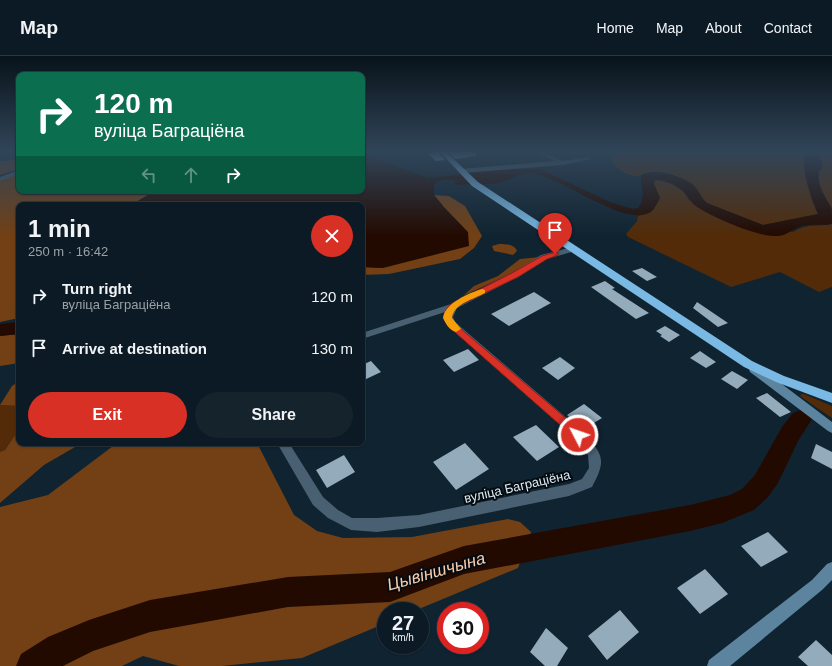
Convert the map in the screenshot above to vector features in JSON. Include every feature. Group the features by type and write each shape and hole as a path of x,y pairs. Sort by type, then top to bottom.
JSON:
{"highway":[{"path":"470,179 572,249 748,364 787,382 832,398"}],"street":[{"path":"365,335 454,306 515,275 544,257 572,249"},
{"name":"вуліца Баграціёна","path":"285,446 318,501 333,514 351,524 377,526 437,518 570,490 587,483 595,469 594,453 578,435 451,324 447,318 448,312 454,306"},
{"path":"748,364 832,428"},
{"path":"715,666 817,584 832,569"}],"shaded area":[{"path":"16,179 16,194 150,194 136,202 16,202 16,319 0,322 0,180"},
{"path":"365,179 509,179 492,184 455,185 455,181 438,181 434,184 434,195 468,232 469,246 383,268 365,267 365,202 136,202 150,194 365,194"},
{"path":"551,179 562,179 610,202 633,209 638,208 641,204 643,193 641,179 684,179 696,188 707,203 763,225 818,214 812,200 806,179 819,179 822,190 831,207 832,224 803,226 784,235 778,236 756,233 724,221 705,211 695,205 683,191 666,181 659,180 655,180 654,184 660,198 652,211 641,215 626,214 592,200"},
{"path":"684,179 808,179 812,200 818,214 763,225 707,203 697,189"},
{"path":"819,179 832,179 832,208 824,196"},
{"path":"655,180 672,184 683,191 689,200 723,220 793,232 807,226 832,224 832,287 819,292 780,272 731,287 628,237 626,234 637,221 638,216 651,212 660,198 654,184"},
{"path":"434,195 449,196 465,206 482,236 474,248 460,259 389,274 365,275 365,267 383,268 443,206"},
{"path":"507,244 512,246 517,251 513,255 494,251 492,246"},
{"path":"540,257 512,273 463,296 474,286 498,276 520,259"},
{"path":"16,334 16,363 0,366 0,336"},
{"path":"16,383 16,406 0,405 12,386"},
{"path":"801,394 832,406 832,418 800,396"},
{"path":"0,405 16,406 16,434 5,450 0,452"},
{"path":"16,434 16,446 77,446 44,465 0,503 0,452 5,450"},
{"path":"113,446 259,446 294,515 317,531 343,538 412,537 508,519 520,522 531,532 518,568 429,605 429,602 377,602 377,627 302,658 222,666 179,666 143,656 122,666 0,666 0,507 48,495"}],"building":[{"path":"642,268 657,277 647,281 632,271"},
{"path":"605,281 615,288 612,289 649,313 636,319 591,287"},
{"path":"534,292 551,303 509,326 491,314"},
{"path":"697,302 728,323 718,327 693,308"},
{"path":"665,326 680,335 669,342 660,336 662,335 656,331"},
{"path":"468,349 479,360 454,372 443,360"},
{"path":"700,351 716,362 706,368 690,358"},
{"path":"560,357 575,368 558,380 542,368"},
{"path":"371,361 381,372 365,380 365,364"},
{"path":"732,371 748,380 737,389 721,379"},
{"path":"767,393 791,412 780,417 756,398"},
{"path":"584,404 602,418 584,429 567,415"},
{"path":"536,425 559,447 537,461 513,437"},
{"path":"465,443 489,469 456,490 433,462"},
{"path":"816,444 832,452 832,469 811,458"},
{"path":"344,455 355,472 327,488 316,470"},
{"path":"768,532 788,552 761,567 741,546"},
{"path":"705,569 728,594 700,614 677,588"},
{"path":"620,610 639,632 607,660 588,636"},
{"path":"546,628 568,648 557,666 545,666 530,652"},
{"path":"816,640 832,655 832,666 808,666 798,657"}],"waterway":[{"path":"0,330 16,328"},
{"name":"Цывіншчына","path":"33,666 60,649 89,636 150,616 288,592 390,587 464,560 690,518 731,508 751,497 764,483 774,467 790,434 801,419"}],"slow traffic":[{"path":"456,329 447,318 448,312 454,306 482,291"}],"route":[{"path":"555,254 544,257 515,275 454,306 448,312 447,318 451,324 578,435"}]}
